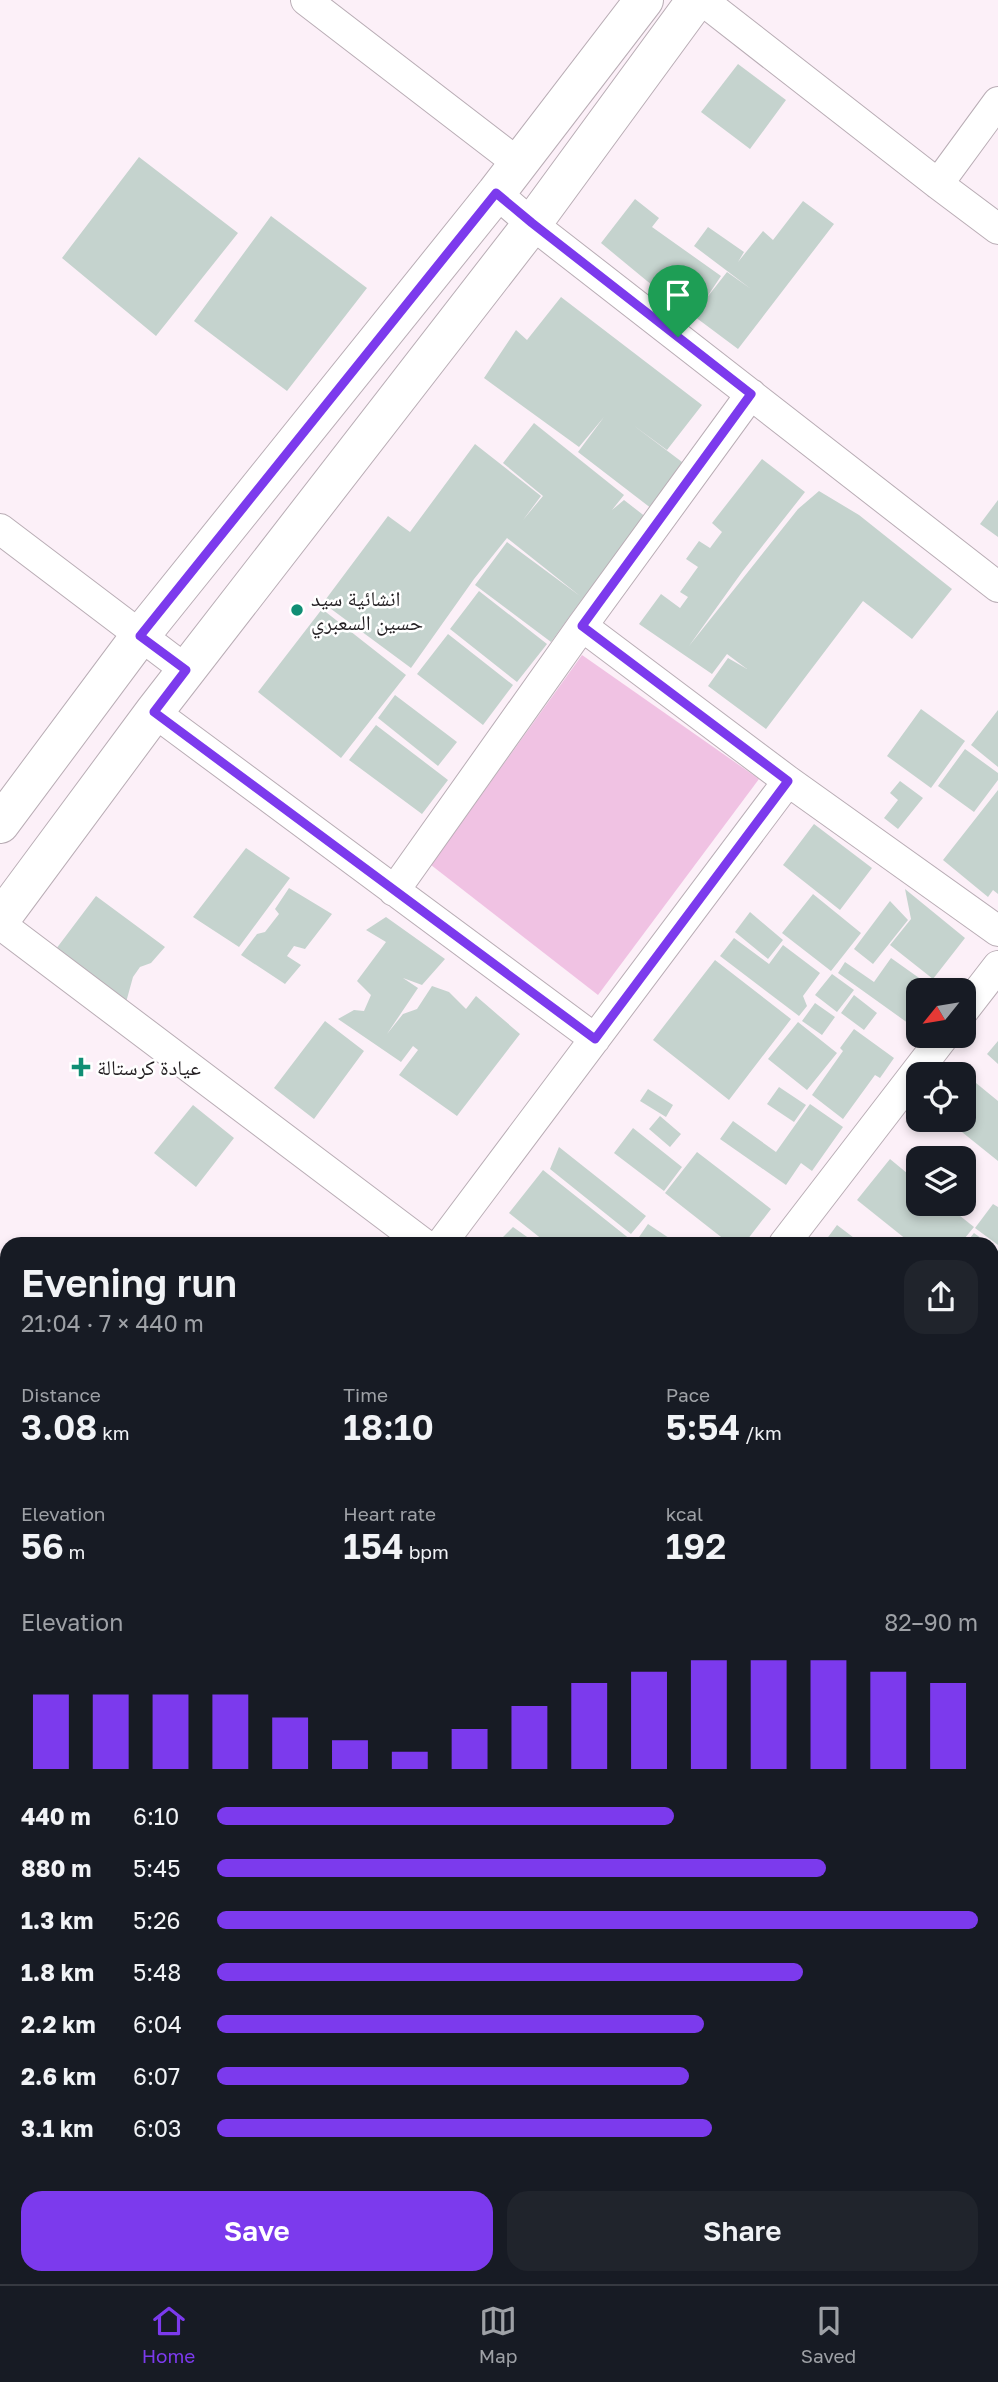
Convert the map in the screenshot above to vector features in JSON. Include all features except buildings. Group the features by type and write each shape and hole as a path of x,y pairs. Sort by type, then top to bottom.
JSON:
{"street":[{"path":"306,0 507,178 532,223 998,587"},
{"path":"0,824 140,636 507,178 645,0"},
{"path":"415,1237 0,922 154,712 532,223 696,0"},
{"path":"702,0 998,229"},
{"path":"938,184 998,102"},
{"path":"394,891 751,394"},
{"path":"0,528 186,670"},
{"path":"582,626 788,781 998,931"},
{"path":"154,712 595,1039"},
{"path":"446,1237 788,781"},
{"path":"976,994 998,965"},
{"path":"789,1237 935,1048"}],"shaded area":[{"path":"582,655 759,779 598,995 431,865"}],"place":[{"name":"انشائية سيد حسين السعبري","path":"297,610"},
{"name":"عيادة كرستالة","path":"81,1067"}],"route":[{"path":"496,193 678,337 751,394 582,626 788,781 595,1039 154,712 186,670 140,636 496,193"}]}
